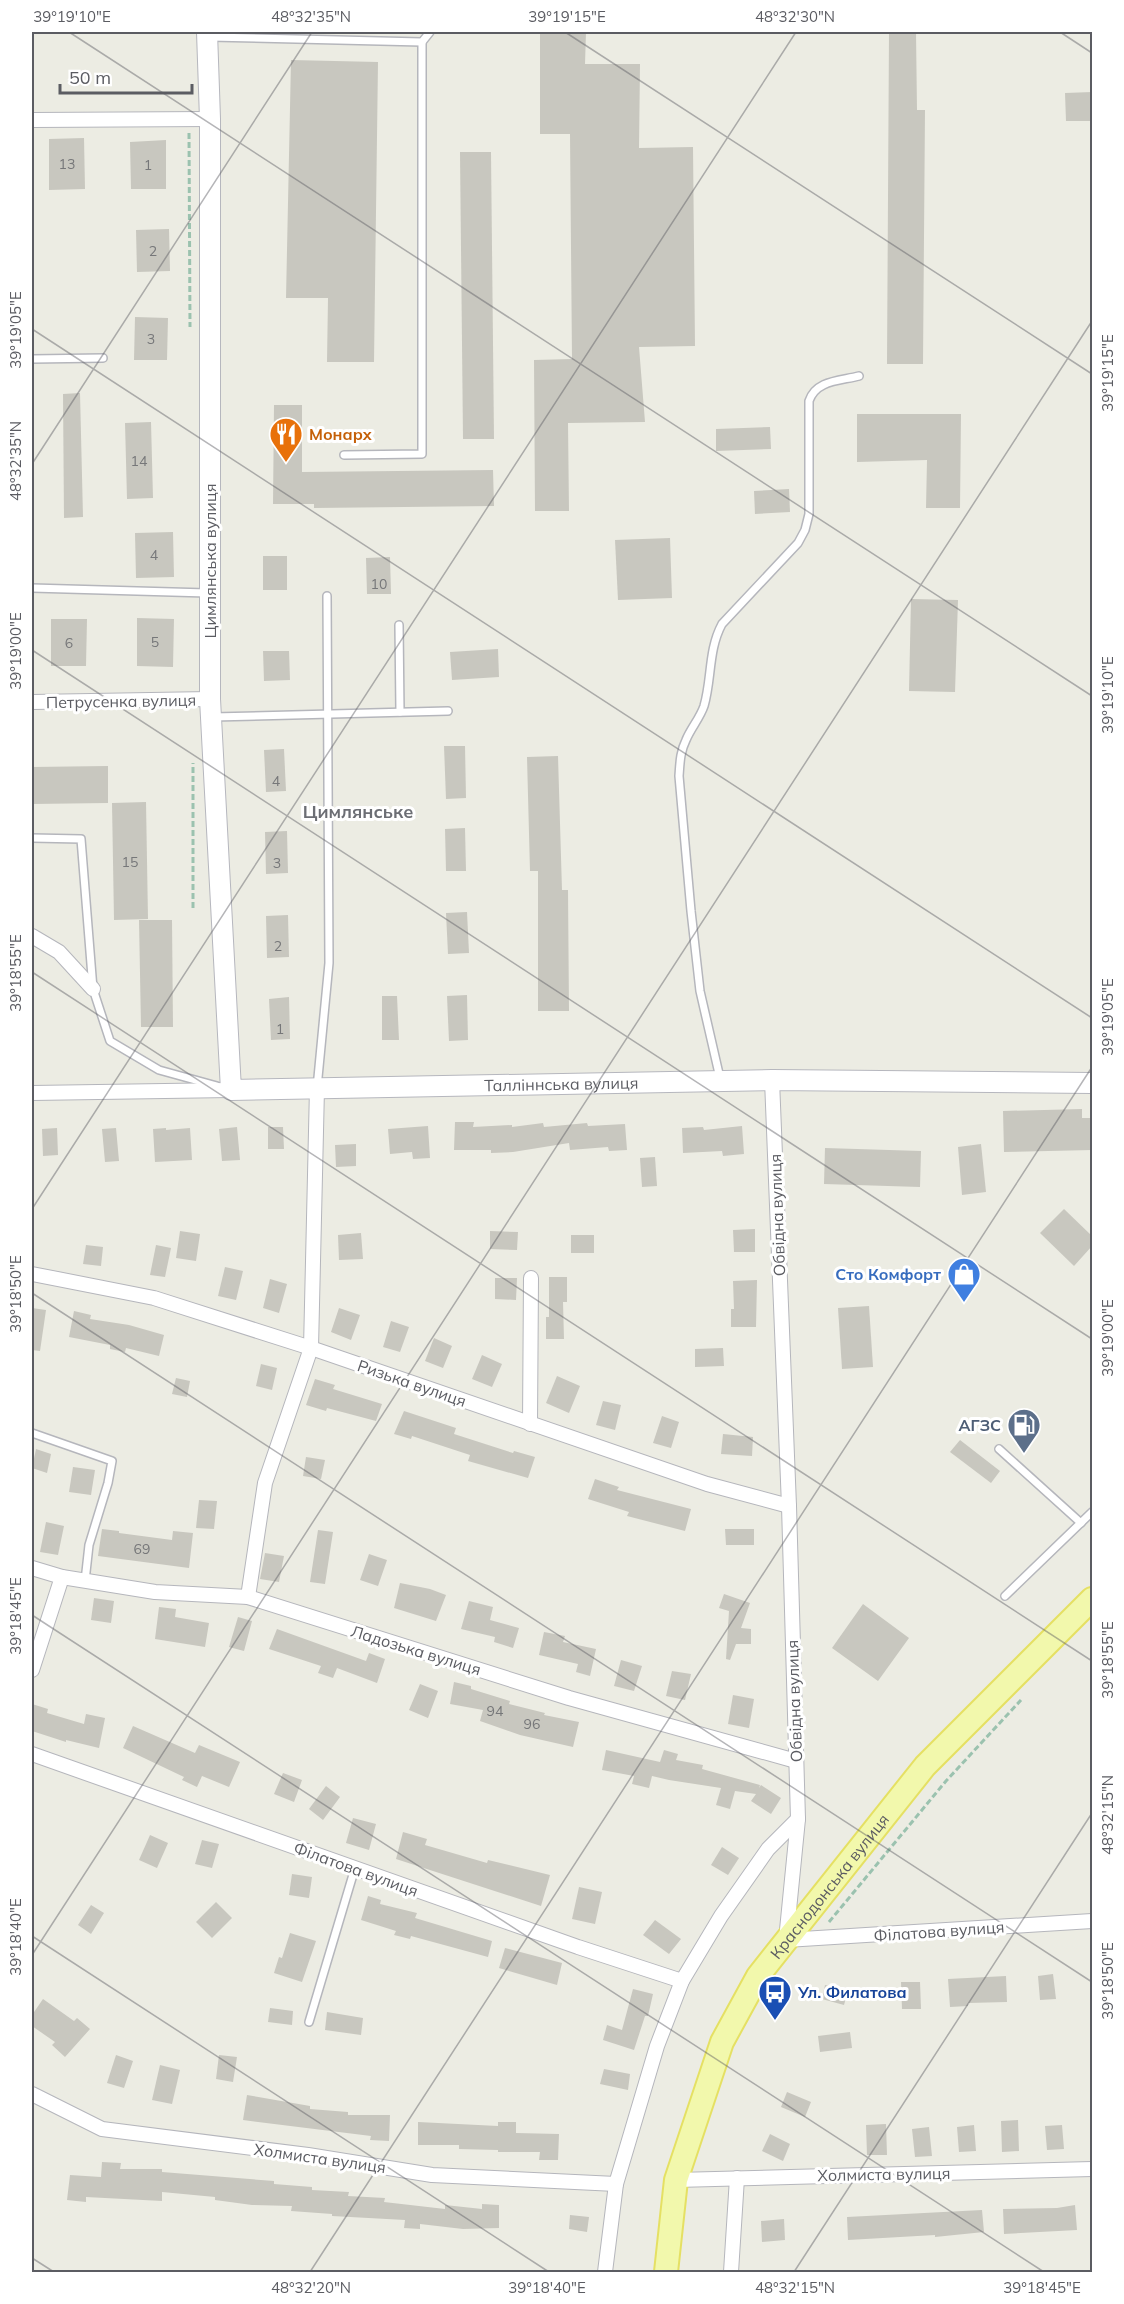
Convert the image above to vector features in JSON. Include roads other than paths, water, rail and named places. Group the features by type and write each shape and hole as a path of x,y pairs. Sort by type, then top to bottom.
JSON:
{"main road":[{"name":"Краснодонська вулиця","path":"666,2272 676,2180 722,2042 758,1976 925,1766 1092,1599"}],"street":[{"name":"Цимлянська вулиця","path":"207,34 210,119 210,708 231,1090"},
{"path":"32,120 210,119"},
{"name":"Петрусенка вулиця","path":"32,702 210,708"},
{"path":"32,936 59,952 93,989"},
{"name":"Талліннська вулиця","path":"32,1093 772,1080 1092,1083"},
{"name":"Обвідна вулиця","path":"772,1080 789,1506 798,1819 786,1940"},
{"path":"248,1597 265,1483 311,1348 317,1088"},
{"name":"Ризька вулиця","path":"32,1274 154,1298 311,1348 707,1484 789,1506"},
{"path":"530,1424 531,1278"},
{"name":"Ладозька вулиця","path":"32,1568 62,1577 155,1592 248,1597 569,1698 796,1761"},
{"path":"32,1670 62,1577"},
{"name":"Філатова вулиця","path":"32,1754 578,1947 682,1981"},
{"path":"605,2272 616,2184 657,2046 682,1981 727,1906 768,1849 798,1819"},
{"name":"Філатова вулиця","path":"786,1940 1092,1921"},
{"name":"Холмиста вулиця","path":"32,2094 102,2128 308,2155 432,2175 616,2184"},
{"name":"Холмиста вулиця","path":"676,2180 1092,2169"},
{"path":"731,2272 737,2178"}],"lane":[{"path":"344,455 422,454 422,42 430,32"},
{"path":"207,34 422,42"},
{"path":"32,359 103,358"},
{"path":"720,1081 700,991 679,776 680,755 686,738 704,707 716,635 732,613 798,543 805,530 809,514 809,401 812,393 822,385 859,376"},
{"path":"32,588 210,593"},
{"path":"317,1088 329,963 327,596"},
{"path":"399,626 400,712"},
{"path":"210,708 328,714 448,711"},
{"path":"32,838 81,838 93,989 110,1041 159,1070 231,1090"},
{"path":"32,1433 112,1461 108,1483 89,1545 85,1581"},
{"path":"999,1449 1081,1523"},
{"path":"1005,1596 1092,1512"},
{"path":"309,2022 356,1868"}],"place":[{"name":"Монарх","path":"286,463"},
{"name":"Сто Комфорт","path":"964,1303"},
{"name":"АГЗС","path":"1024,1454"},
{"name":"Ул. Филатова","path":"775,2021"}],"district":[{"name":"Цимлянське","path":"358,812"}]}
